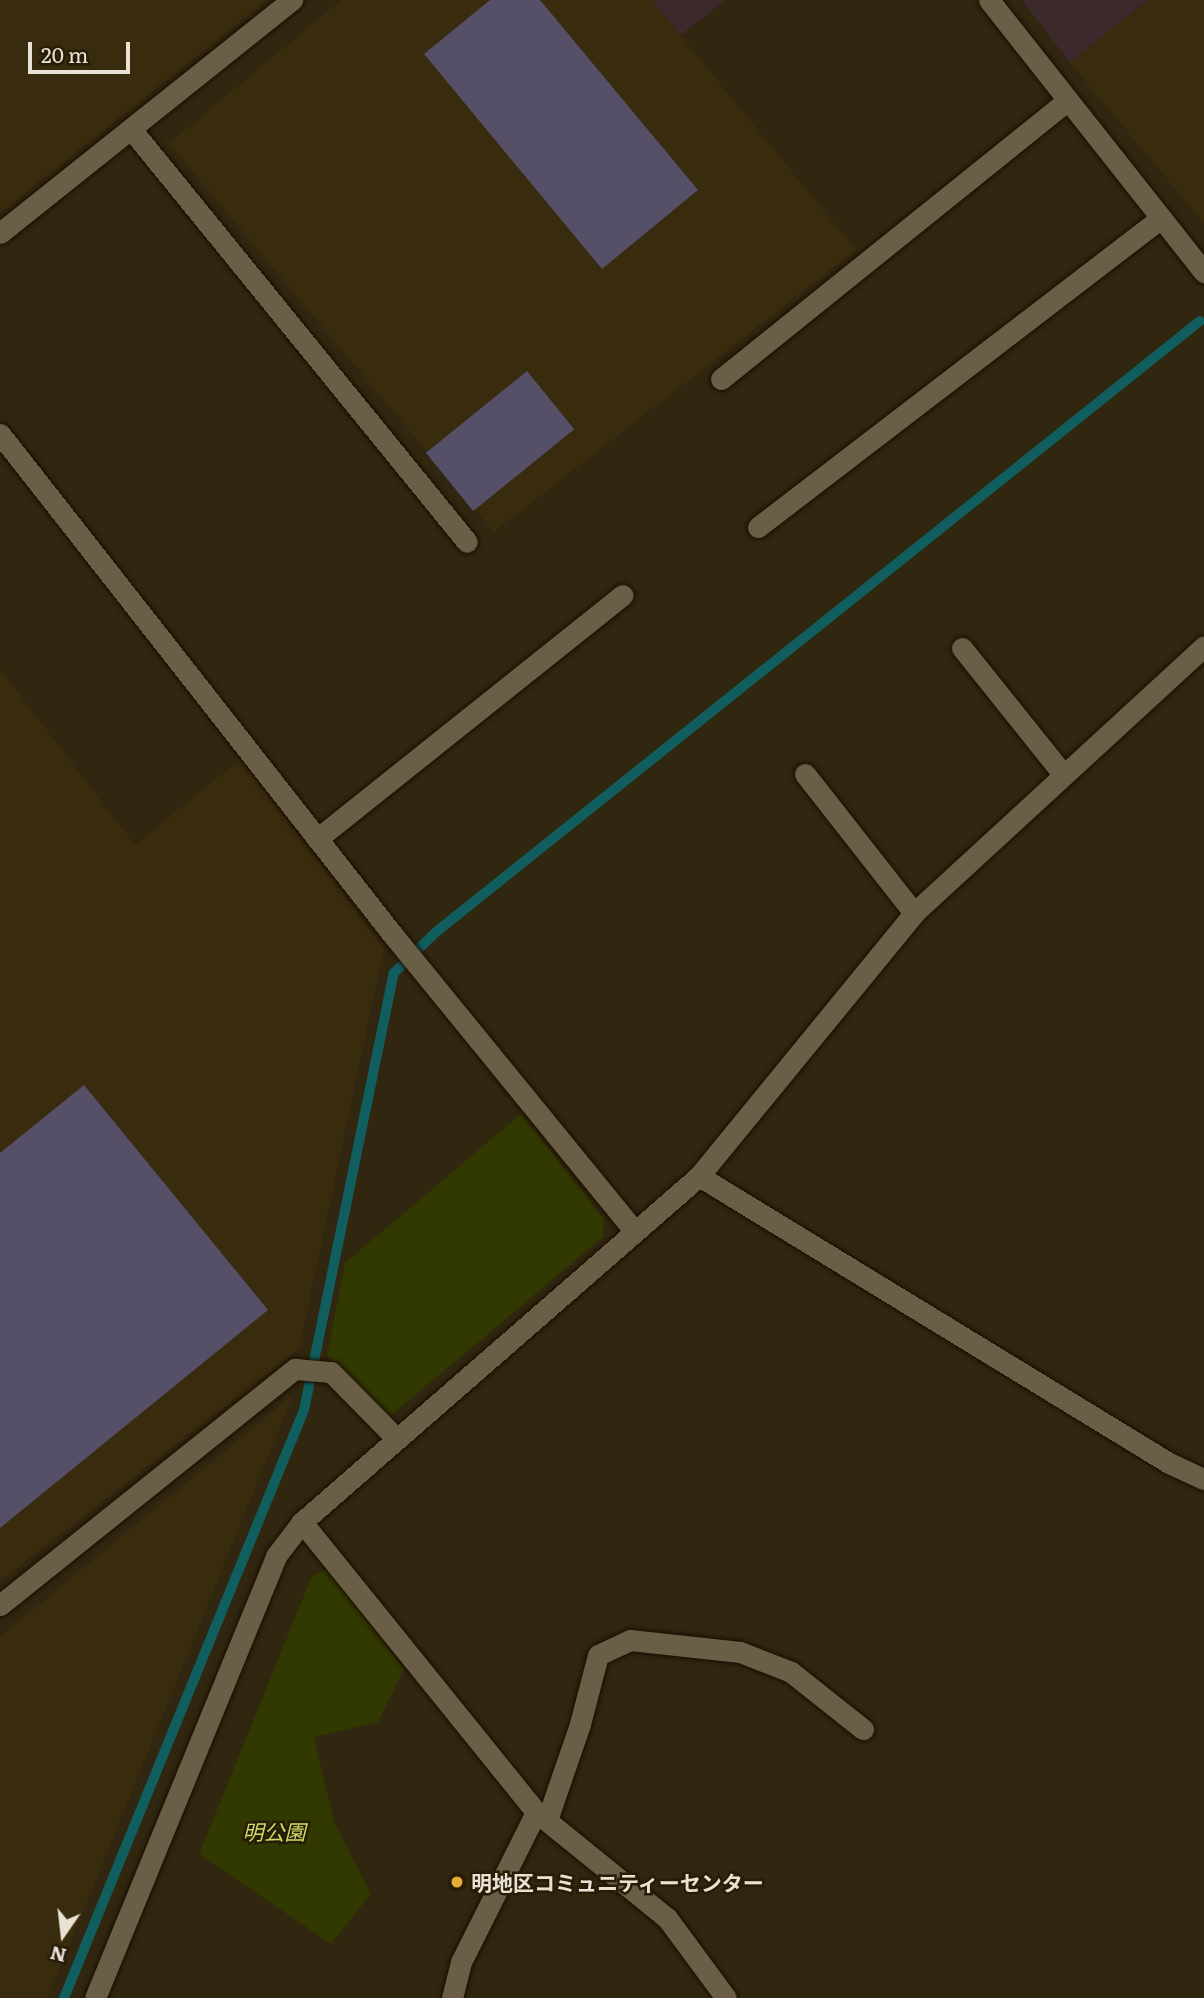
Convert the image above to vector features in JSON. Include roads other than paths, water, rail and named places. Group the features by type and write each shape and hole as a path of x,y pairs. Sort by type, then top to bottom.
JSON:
{"street":[{"path":"0,233 292,0"},
{"path":"989,0 1204,272"},
{"path":"721,379 1068,100"},
{"path":"131,129 467,542"},
{"path":"758,527 1161,218"},
{"path":"0,434 393,935 422,967 634,1231"},
{"path":"317,839 623,595"},
{"path":"95,1998 276,1556 302,1522 395,1437 699,1175 914,913 1204,646"},
{"path":"962,648 1063,774"},
{"path":"805,774 914,913"},
{"path":"699,1175 1169,1463 1204,1479"},
{"path":"0,1605 295,1369 331,1372 395,1437"},
{"path":"302,1522 542,1816 667,1918 726,1998"},
{"path":"452,1998 461,1962 542,1816 580,1724 598,1655 631,1640 740,1653 792,1672 863,1729"}],"waterway":[{"path":"64,1998 304,1410 394,973 436,932 1200,321"}],"place":[{"name":"明地区コミュニティーセンター","path":"457,1882"}],"park label":[{"name":"明公園","path":"274,1831"}]}
